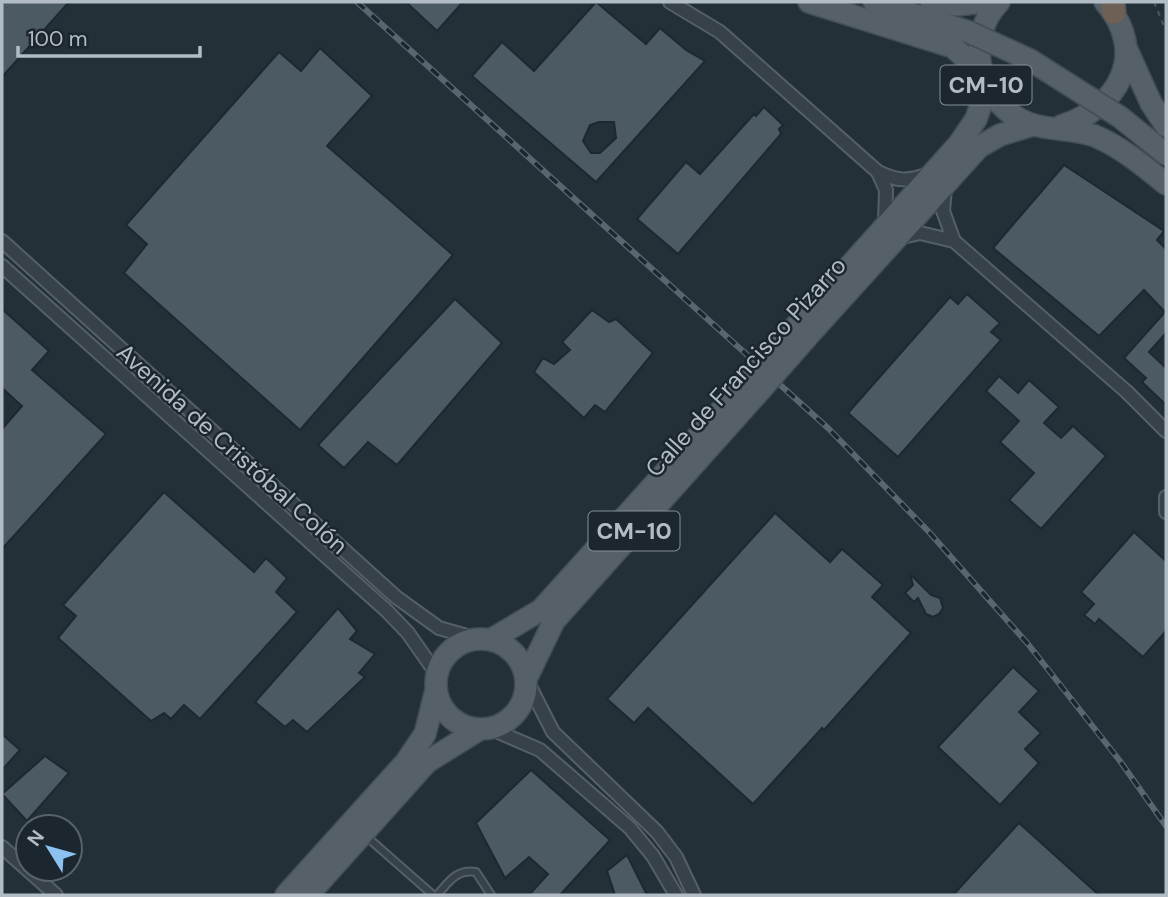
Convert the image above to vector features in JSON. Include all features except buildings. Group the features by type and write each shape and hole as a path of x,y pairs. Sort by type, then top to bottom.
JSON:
{"main road":[{"path":"808,2 953,47 984,80"},
{"path":"874,2 968,32 1030,60 1120,117 1166,154"},
{"path":"931,2 957,5 983,2"},
{"name":"CM-10","path":"999,2 981,34 979,54 984,80 999,104 1014,117 1033,125 1059,127 1080,120 1108,98 1125,71 1126,48"},
{"path":"1111,5 1126,48 1151,103 1166,126"},
{"name":"Calle de Francisco Pizarro","path":"528,679 554,621 750,390 940,177 982,107 984,80"},
{"name":"Calle de Francisco Pizarro","path":"940,177 979,147 1000,135 1033,125"},
{"path":"1059,127 1103,140 1166,184"},
{"name":"Calle de Francisco Pizarro","path":"483,638 541,610 750,390"},
{"path":"483,638 513,652 528,679"},
{"name":"CM-10","path":"286,895 406,762 425,734 436,684 453,649 483,638"},
{"name":"CM-10","path":"308,895 427,762 515,713 522,704 528,679"},
{"path":"436,684 449,717 459,724 484,729"}],"street":[{"path":"670,2 720,32 878,172 895,180 940,177 943,211 954,242"},
{"path":"878,172 886,190 890,233 920,233 954,242 1127,392 1166,431"},
{"name":"Avenida de Cristóbal Colón","path":"2,241 396,597 439,628 483,638"},
{"name":"Avenida de Cristóbal Colón","path":"2,266 387,611 408,633 436,684"},
{"path":"1166,497 1166,512"},
{"path":"528,679 553,732 657,832 676,858 694,895"},
{"path":"484,729 540,750 629,828 653,856 676,895"},
{"path":"2,847 56,895"}],"lane":[{"path":"363,834 435,895 455,875 465,871 475,872 491,895"}],"path":[{"path":"1154,2 1166,31"}],"railway":[{"path":"357,2 829,429 929,532 1028,644 1120,761 1166,826"}]}
